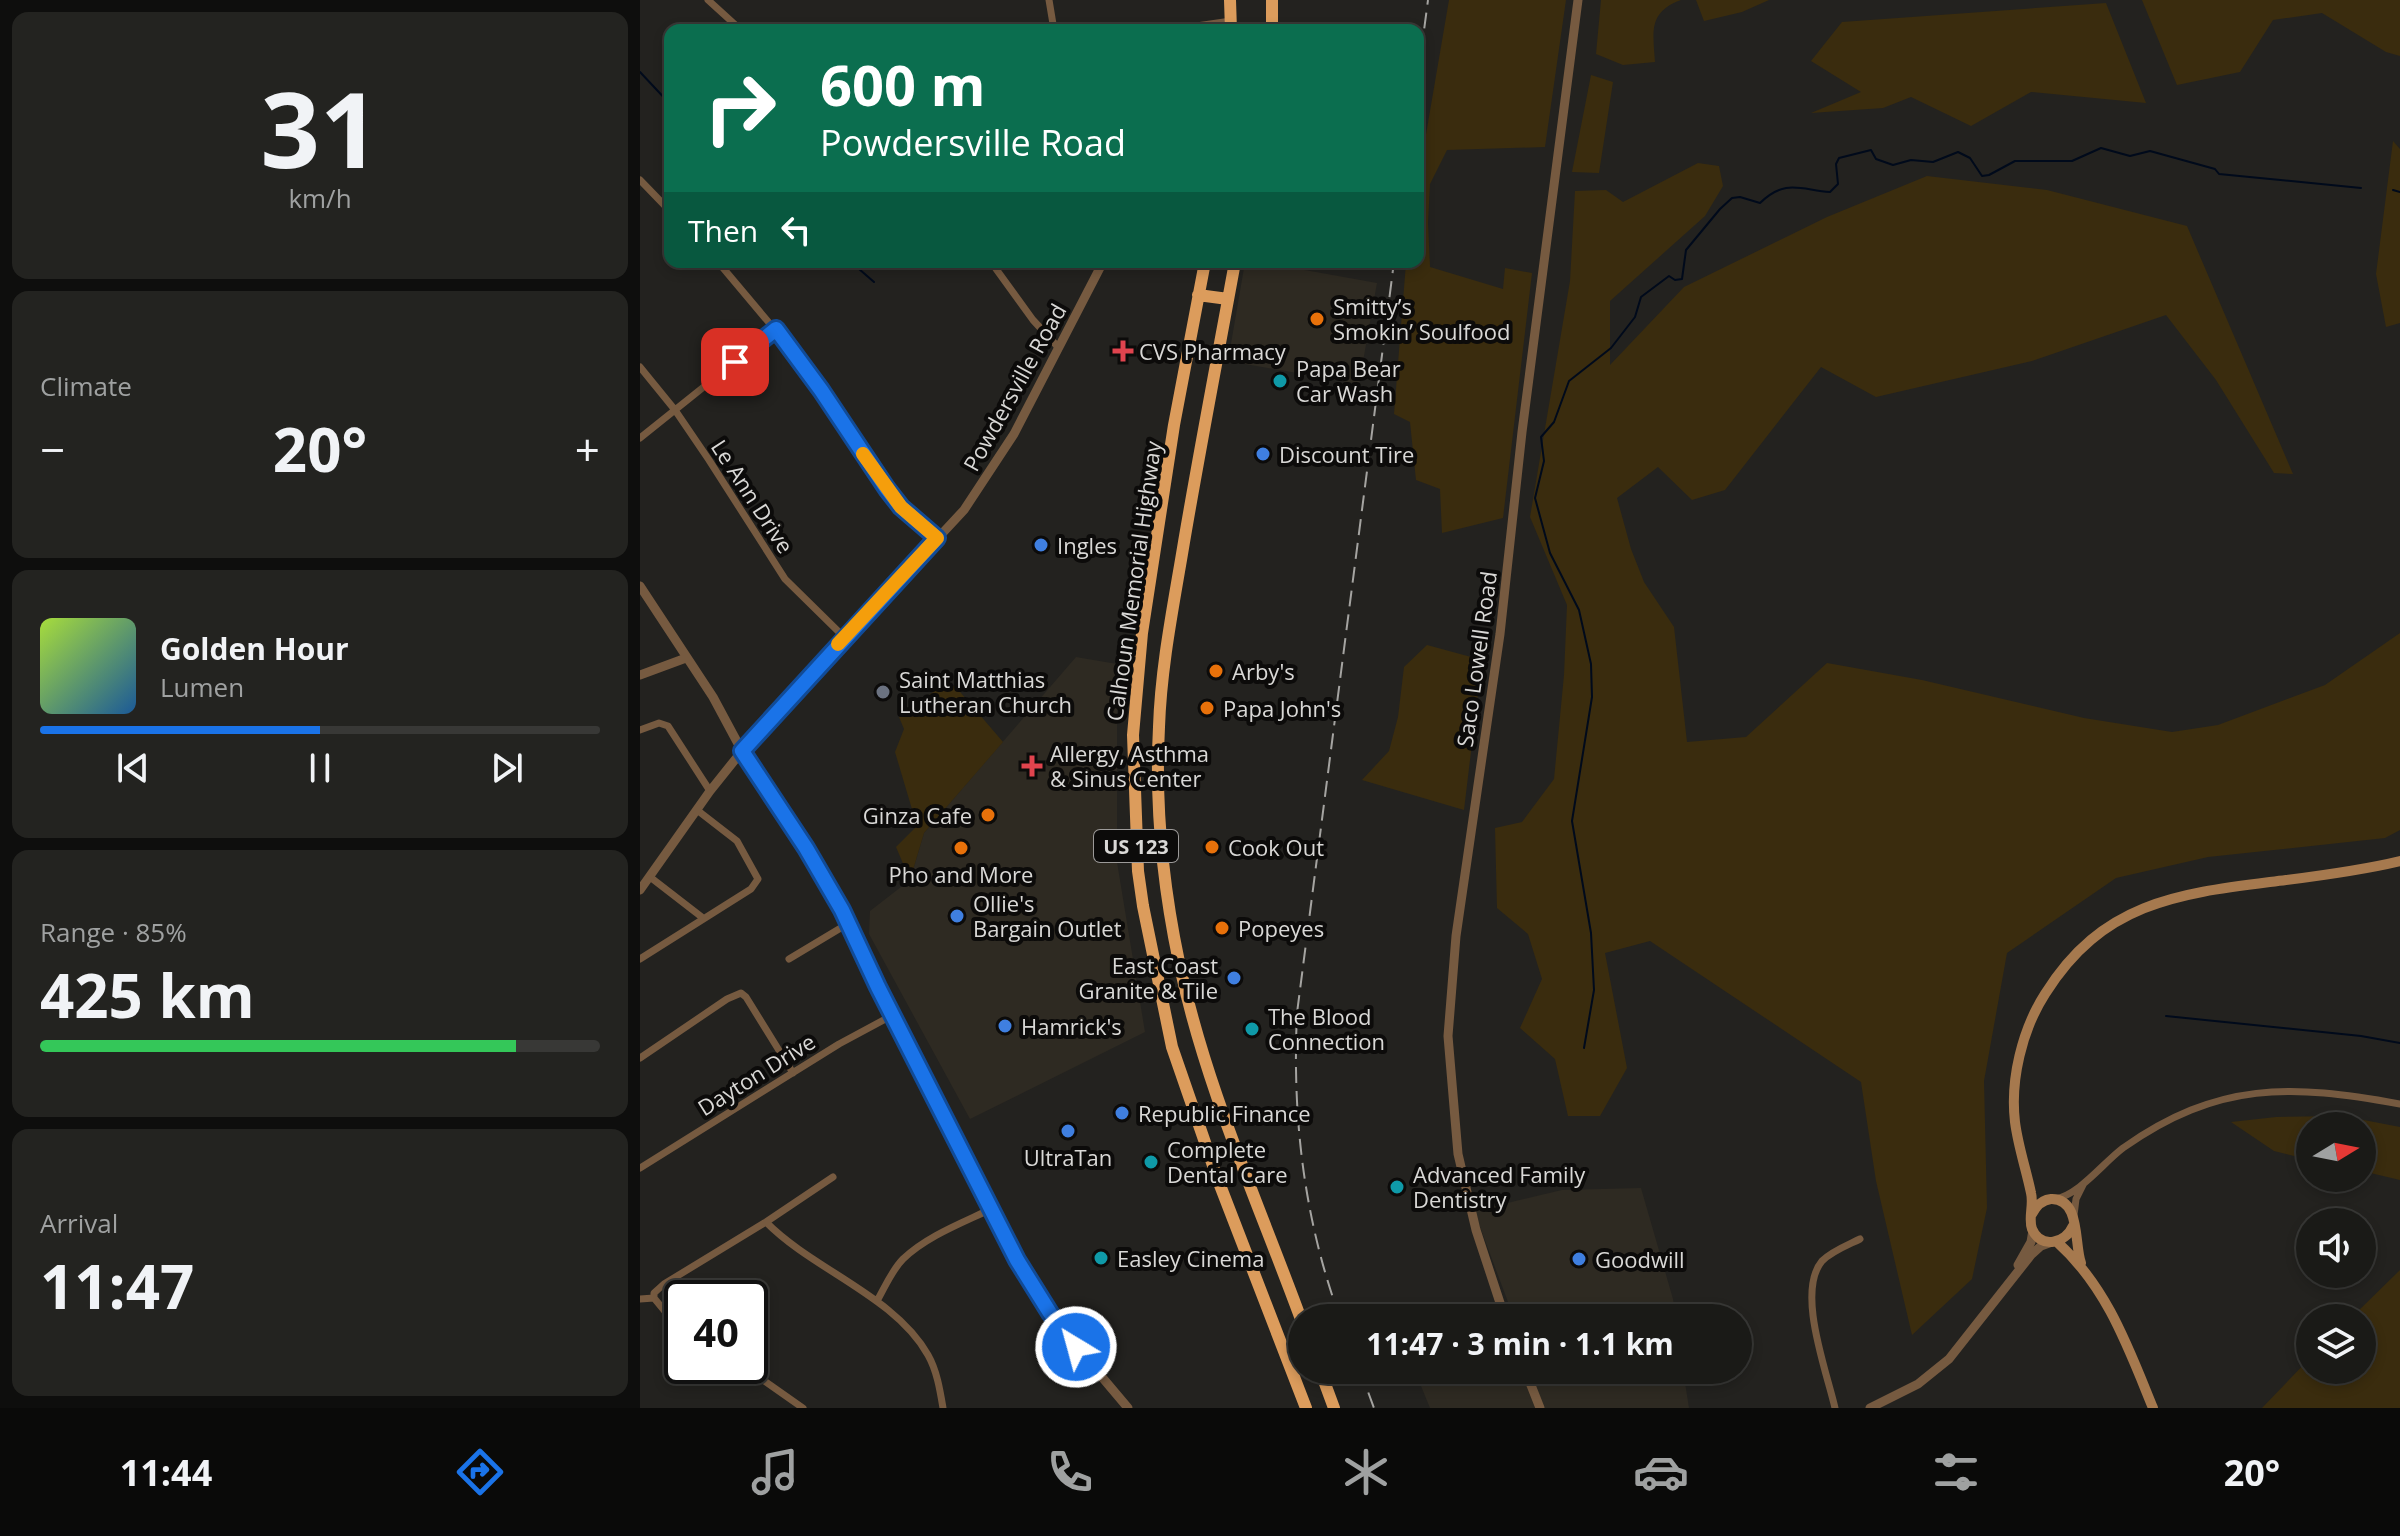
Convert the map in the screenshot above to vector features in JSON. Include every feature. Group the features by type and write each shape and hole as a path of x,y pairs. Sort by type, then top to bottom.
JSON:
{"highway":[{"path":"1230,0 1231,24"},
{"path":"1272,0 1273,24"},
{"name":"Calhoun Memorial Highway","path":"1204,268 1151,573 1133,735 1134,811 1143,906 1172,1047 1306,1408"},
{"name":"Calhoun Memorial Highway","path":"1233,268 1178,578 1158,729 1160,795 1168,901 1189,1004 1210,1077 1295,1304"},
{"path":"1198,295 1228,299"},
{"path":"1151,573 1178,578"},
{"path":"1143,906 1168,901"},
{"path":"1184,1085 1210,1077"},
{"path":"1325,1384 1334,1408"}],"main road":[{"path":"1274,24 1278,0"},
{"path":"2153,1408 2106,1302 2083,1269 2055,1242 2043,1240 2033,1230 2032,1195 2015,1118 2018,1062 2028,1029 2044,995 2074,956 2102,931 2136,912 2171,898 2400,861"},
{"path":"2024,1167 2036,1187 2050,1199 2066,1204 2073,1221 2083,1269"},
{"path":"2031,1216 2039,1204 2050,1199"},
{"path":"2055,1242 2069,1234 2073,1221"}],"street":[{"path":"708,0 734,24"},
{"path":"1049,0 1053,24"},
{"name":"Saco Lowell Road","path":"1500,1304 1476,1230 1458,1154 1448,1041 1450,1006 1456,936 1500,634 1522,432 1578,0"},
{"path":"640,180 664,205"},
{"path":"723,268 776,329 901,507 937,538"},
{"path":"995,268 1033,320 1058,347"},
{"name":"Powdersville Road","path":"640,890 742,751 964,510 1014,434 1100,268"},
{"path":"640,438 776,329"},
{"name":"Le Ann Drive","path":"640,367 675,410 785,579 844,637"},
{"path":"640,586 818,867 1017,1260 1050,1313 1089,1365 1128,1408"},
{"path":"640,675 686,658"},
{"path":"640,730 659,723 668,726 710,791"},
{"path":"640,959 751,889 758,879 737,841 697,810"},
{"path":"650,877 703,918"},
{"path":"789,959 849,923"},
{"path":"640,1058 727,999 741,993 793,1073"},
{"name":"Dayton Drive","path":"640,1168 865,1028 893,1015"},
{"path":"2050,1199 2062,1198 2120,1151 2177,1116 2247,1094 2324,1091 2400,1104"},
{"path":"664,1310 654,1298 654,1293 664,1284 833,1177"},
{"path":"2073,1221 2076,1199 2084,1183"},
{"path":"877,1301 894,1269 904,1258 932,1239 991,1209"},
{"path":"766,1222 789,1242 902,1321 929,1356 937,1376 943,1408"},
{"path":"2012,1279 2031,1242 2033,1230"},
{"path":"1835,1408 1811,1295 1816,1271 1826,1257 1860,1239"},
{"path":"1870,1408 1918,1384 1949,1359 2041,1246 2055,1242"},
{"path":"640,1299 654,1298"},
{"path":"768,1384 803,1408"},
{"path":"1531,1384 1540,1408"}],"shaded area":[{"path":"1449,0 1566,0 1545,147 1447,150 1430,184 1430,267 1503,289 1505,268 1532,273 1503,518 1442,533 1440,489 1416,480 1410,422 1394,414 1406,268 1424,268 1424,146"},
{"path":"1601,0 1681,0 1663,11 1655,24 1655,62 1623,65 1596,54"},
{"path":"1696,0 1769,0 1742,12 1704,21"},
{"path":"2142,0 2400,0 2400,56 2386,52 2322,13 2273,20 2240,72 2177,85"},
{"path":"2106,3 2146,103 2031,92 1971,126 1911,97 1883,108 1811,113 1861,92 1811,61 1842,22"},
{"path":"1591,75 1613,82 1599,173 1572,172"},
{"path":"2393,141 2400,149 2400,323 2386,327 2376,274"},
{"path":"1698,163 1719,166 1723,186 1705,216 1610,301 1610,365 1684,287 1827,217 1927,176 2047,190 2187,226 2293,474 2274,473 2216,380 2166,315 2032,361 1876,397 1821,367 1725,490 1692,500 1658,467 1617,498 1644,582 1674,627 1687,742 1746,737 1827,663 1922,680 2084,718 2172,732 2218,725 2325,685 2400,633 2400,830 2385,838 2208,857 2116,878 2007,953 1984,1081 1987,1208 1972,1279 1912,1335 1876,1181 1861,1082 1650,941 1605,953 1627,1068 1600,1116 1568,1116 1555,1059 1520,1028 1542,979 1528,934 1497,908 1495,828 1522,822 1554,779 1567,605 1530,517 1570,281 1575,191 1606,190 1623,202"},
{"path":"1244,268 1293,268 1377,283 1359,384 1228,361"},
{"path":"1427,645 1482,660 1464,810 1362,780 1389,751 1398,717 1404,667"},
{"path":"1076,657 1117,664 1117,862 1145,1032 970,1119 869,934 870,911 910,880 924,833"},
{"path":"955,686 1003,742 924,833 910,880 896,847 917,826 895,752 904,729 899,717 940,687"},
{"path":"2296,1117 2296,1156 2274,1151 2231,1122"},
{"path":"2376,1122 2400,1127 2400,1180 2376,1174"},
{"path":"1641,1188 1674,1304 1509,1304 1474,1211 1562,1190"},
{"path":"2400,1270 2400,1408 2262,1408 2296,1373 2296,1384 2376,1384 2376,1304 2365,1304"},
{"path":"1685,1384 1689,1408 1430,1408 1421,1386"}],"waterway":[{"path":"640,72 664,98"},
{"path":"1584,1048 1594,990 1591,933 1572,821 1592,697 1591,664 1579,610 1550,553 1535,498 1544,461 1541,437 1554,422 1569,381 1611,348 1635,317 1641,297 1669,276 1675,280 1682,279 1686,250 1720,209 1732,198 1760,203 1769,195 1786,188 1830,192 1838,184 1836,164 1839,158 1871,150 1876,159 1893,165 1911,160 1933,162 1958,152 1970,158 1982,176 2015,161 2072,161 2101,148 2130,156 2150,151 2215,169 2219,174 2361,188"},
{"path":"2393,190 2400,192"},
{"path":"858,268 874,282"},
{"path":"2166,1016 2361,1036 2400,1043"}],"railway":[{"path":"1424,30 1428,0"},
{"path":"1335,1304 1317,1243 1303,1168 1297,1091 1297,1013 1393,268"},
{"path":"1365,1384 1374,1408"}],"slow traffic":[{"path":"838,644 937,538 901,507 863,454"}],"place":[{"name":"Smitty’s Smokin’ Soulfood","path":"1317,319"},
{"name":"CVS Pharmacy","path":"1123,351"},
{"name":"Papa Bear Car Wash","path":"1280,381"},
{"name":"Discount Tire","path":"1263,454"},
{"name":"Ingles","path":"1041,545"},
{"name":"Arby's","path":"1216,671"},
{"name":"Saint Matthias Lutheran Church","path":"883,692"},
{"name":"Papa John's","path":"1207,708"},
{"name":"Allergy, Asthma & Sinus Center","path":"1032,766"},
{"name":"Ginza Cafe","path":"988,815"},
{"name":"Cook Out","path":"1212,847"},
{"name":"Pho and More","path":"961,848"},
{"name":"Ollie's Bargain Outlet","path":"957,916"},
{"name":"Popeyes","path":"1222,928"},
{"name":"East Coast Granite & Tile","path":"1234,978"},
{"name":"Hamrick's","path":"1005,1026"},
{"name":"The Blood Connection","path":"1252,1029"},
{"name":"Republic Finance","path":"1122,1113"},
{"name":"UltraTan","path":"1068,1131"},
{"name":"Complete Dental Care","path":"1151,1162"},
{"name":"Advanced Family Dentistry","path":"1397,1187"},
{"name":"Easley Cinema","path":"1101,1258"},
{"name":"Goodwill","path":"1579,1259"}],"route":[{"path":"735,362 776,329 887,489 901,507 937,538 742,751 823,876 1017,1260 1050,1313 1076,1347"}]}
